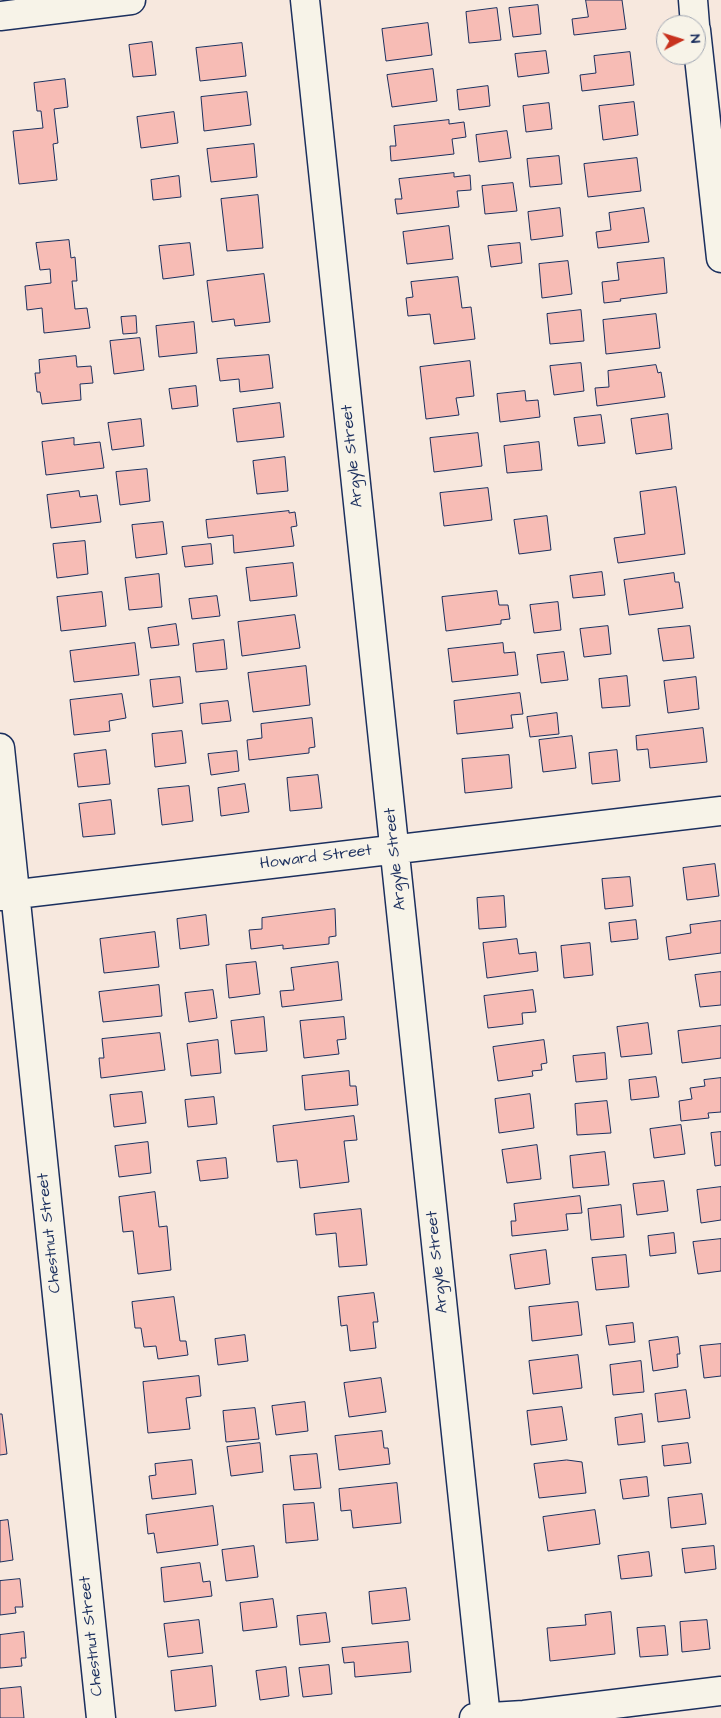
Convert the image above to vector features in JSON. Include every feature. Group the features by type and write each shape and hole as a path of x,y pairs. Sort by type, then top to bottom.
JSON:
{"street":[{"path":"0,16 131,0"},
{"name":"Argyle Street","path":"305,0 394,848 482,1718"},
{"path":"693,0 695,15"},
{"path":"700,65 721,258"},
{"name":"Chestnut Street","path":"0,748 8,895 100,1718"},
{"name":"Howard Street","path":"8,895 394,848 721,811"},
{"path":"482,1718 524,1715 721,1691"}],"building":[{"path":"586,0 622,0 626,29 574,35 572,19 588,17"},
{"path":"538,5 541,34 513,37 509,8"},
{"path":"497,8 501,40 469,43 466,12"},
{"path":"428,23 432,55 386,61 382,29"},
{"path":"152,42 156,75 133,77 129,45"},
{"path":"242,43 246,76 200,81 196,48"},
{"path":"546,51 549,73 518,77 515,54"},
{"path":"630,52 634,85 582,91 580,75 596,73 594,56"},
{"path":"433,69 437,101 392,107 387,75"},
{"path":"65,79 68,107 54,109 58,143 53,144 57,180 19,184 13,131 43,128 41,111 37,111 34,83"},
{"path":"488,86 490,106 459,110 457,90"},
{"path":"247,92 251,125 204,131 201,97"},
{"path":"634,102 638,135 603,140 599,106"},
{"path":"549,103 552,129 526,132 523,106"},
{"path":"174,112 178,143 141,148 137,117"},
{"path":"449,120 449,124 464,122 466,137 452,139 454,154 391,161 390,146 396,146 394,126"},
{"path":"507,131 511,158 479,162 476,135"},
{"path":"254,144 257,177 211,182 207,149"},
{"path":"559,156 562,184 530,187 527,159"},
{"path":"637,158 641,191 588,197 584,164"},
{"path":"454,173 454,177 470,175 471,190 457,191 459,207 397,214 395,199 402,199 399,179"},
{"path":"179,176 181,197 153,200 151,180"},
{"path":"513,183 517,211 485,214 482,186"},
{"path":"258,195 263,248 227,251 221,199"},
{"path":"560,208 563,236 531,240 528,212"},
{"path":"644,208 649,242 598,248 596,232 611,230 609,213"},
{"path":"449,226 453,259 407,264 403,232"},
{"path":"69,240 71,258 75,257 77,281 72,281 75,309 87,308 90,328 44,333 42,308 27,310 25,286 51,283 50,269 40,270 36,243"},
{"path":"190,243 194,275 163,279 159,246"},
{"path":"520,243 522,263 491,267 488,246"},
{"path":"664,258 667,293 604,303 602,282 619,280 617,263"},
{"path":"568,261 572,294 542,298 539,264"},
{"path":"264,274 270,322 235,326 234,319 212,322 207,281"},
{"path":"458,277 462,308 471,307 475,339 434,344 430,314 408,316 406,298 413,297 411,282"},
{"path":"581,310 584,341 550,344 547,314"},
{"path":"656,314 660,348 606,354 603,320"},
{"path":"136,316 137,333 123,334 121,317"},
{"path":"194,322 197,353 159,357 156,326"},
{"path":"140,338 144,370 114,374 110,341"},
{"path":"269,355 273,388 240,392 239,379 220,381 217,359"},
{"path":"76,356 77,367 91,366 93,383 80,384 81,400 42,404 40,392 37,392 35,373 40,373 39,360"},
{"path":"470,361 474,396 456,398 459,415 426,419 420,367"},
{"path":"581,363 584,391 554,395 550,366"},
{"path":"656,365 658,373 661,372 665,397 597,406 595,388 609,387 608,371"},
{"path":"196,386 198,406 172,409 169,389"},
{"path":"525,391 526,401 538,400 540,417 500,422 497,394"},
{"path":"280,403 284,437 237,442 233,409"},
{"path":"668,414 672,449 636,454 631,419"},
{"path":"601,415 605,443 578,446 574,418"},
{"path":"141,419 144,446 112,450 108,423"},
{"path":"478,433 482,466 434,472 430,438"},
{"path":"74,438 74,445 100,442 104,468 46,475 42,442"},
{"path":"539,442 542,470 507,473 504,446"},
{"path":"285,457 288,491 257,494 253,461"},
{"path":"147,469 150,501 120,505 116,472"},
{"path":"676,487 685,554 618,563 614,538 645,534 640,492"},
{"path":"488,488 492,520 444,526 440,493"},
{"path":"79,491 80,497 97,495 101,522 51,528 47,495"},
{"path":"289,511 289,513 295,512 297,526 291,527 294,546 234,553 233,535 208,538 206,520"},
{"path":"547,516 551,550 519,554 514,520"},
{"path":"163,522 167,554 136,558 132,525"},
{"path":"85,541 88,574 57,578 53,544"},
{"path":"211,544 213,564 185,567 182,547"},
{"path":"293,563 297,596 250,601 246,568"},
{"path":"602,572 605,595 573,598 570,576"},
{"path":"674,573 675,582 679,582 683,608 629,615 624,580"},
{"path":"159,574 162,607 129,610 125,578"},
{"path":"497,591 499,605 508,605 510,619 501,620 501,624 446,631 442,597"},
{"path":"102,592 106,626 61,631 57,597"},
{"path":"217,596 220,616 192,619 189,599"},
{"path":"558,602 561,630 534,633 530,605"},
{"path":"295,615 300,648 242,656 238,622"},
{"path":"176,624 179,645 151,648 148,628"},
{"path":"608,626 611,654 584,657 580,629"},
{"path":"690,626 694,658 663,661 658,629"},
{"path":"224,640 227,669 196,672 193,644"},
{"path":"135,643 139,675 74,682 70,651"},
{"path":"503,643 504,653 515,652 518,675 452,682 448,649"},
{"path":"564,652 568,680 541,683 537,655"},
{"path":"306,666 310,705 253,712 248,673"},
{"path":"627,676 630,706 602,708 599,679"},
{"path":"180,677 183,703 153,707 150,680"},
{"path":"696,677 699,709 668,713 664,681"},
{"path":"520,693 523,714 511,715 513,728 457,734 454,701"},
{"path":"122,694 126,718 109,721 110,731 74,735 70,700"},
{"path":"228,701 231,721 202,724 200,704"},
{"path":"557,713 559,734 530,737 527,717"},
{"path":"312,718 315,747 309,748 309,753 249,760 247,740 262,738 261,724"},
{"path":"703,728 707,762 650,768 648,749 637,750 636,736"},
{"path":"182,731 186,763 155,767 152,734"},
{"path":"572,736 576,768 543,772 539,740"},
{"path":"106,750 110,784 78,787 74,754"},
{"path":"617,750 620,781 592,784 589,753"},
{"path":"237,751 239,771 211,775 208,754"},
{"path":"509,755 512,788 465,793 462,759"},
{"path":"318,775 322,808 290,811 287,778"},
{"path":"245,784 249,812 221,816 218,788"},
{"path":"189,786 193,821 162,825 158,789"},
{"path":"111,800 115,834 83,837 79,804"},
{"path":"715,864 719,896 687,900 683,868"},
{"path":"630,877 633,906 605,909 602,879"},
{"path":"504,896 506,927 479,929 477,898"},
{"path":"335,909 336,936 329,937 329,944 283,949 283,945 251,949 249,930 262,929 262,918"},
{"path":"206,915 209,945 180,949 177,919"},
{"path":"636,920 638,939 611,942 609,923"},
{"path":"721,921 721,953 669,960 666,937 691,933 690,925"},
{"path":"155,932 159,967 104,973 100,939"},
{"path":"517,939 519,954 536,952 538,971 487,978 483,943"},
{"path":"590,943 593,975 564,978 561,946"},
{"path":"256,962 260,994 229,998 226,965"},
{"path":"338,962 342,1000 282,1007 280,991 294,990 291,968"},
{"path":"721,972 721,1005 700,1007 695,975"},
{"path":"159,985 162,1016 103,1022 99,992"},
{"path":"213,990 217,1018 189,1022 185,993"},
{"path":"533,990 536,1012 522,1013 523,1024 488,1028 484,996"},
{"path":"264,1017 267,1051 235,1054 231,1021"},
{"path":"344,1017 346,1039 337,1040 339,1054 304,1058 300,1021"},
{"path":"648,1023 652,1054 621,1057 617,1027"},
{"path":"721,1026 721,1058 682,1063 678,1031"},
{"path":"160,1033 165,1070 101,1078 99,1058 104,1058 102,1039"},
{"path":"218,1040 221,1073 191,1076 187,1044"},
{"path":"544,1040 547,1063 541,1064 542,1070 532,1071 533,1076 498,1081 493,1047"},
{"path":"605,1053 607,1079 576,1082 573,1056"},
{"path":"349,1071 350,1086 356,1086 358,1105 305,1110 302,1076"},
{"path":"656,1077 659,1097 631,1100 629,1080"},
{"path":"721,1078 721,1112 708,1113 709,1118 681,1121 679,1101 692,1099 690,1088 705,1086 704,1080"},
{"path":"142,1092 146,1123 114,1127 110,1095"},
{"path":"530,1094 534,1128 499,1133 495,1099"},
{"path":"214,1097 217,1124 188,1127 185,1100"},
{"path":"607,1101 611,1133 577,1135 575,1104"},
{"path":"354,1116 357,1140 344,1141 349,1182 300,1188 297,1160 277,1162 273,1126"},
{"path":"681,1125 685,1154 654,1158 650,1129"},
{"path":"721,1132 721,1165 715,1166 711,1133"},
{"path":"148,1142 151,1173 119,1177 115,1146"},
{"path":"537,1145 541,1179 507,1183 502,1150"},
{"path":"605,1152 609,1185 573,1188 570,1156"},
{"path":"226,1158 228,1178 200,1181 197,1161"},
{"path":"664,1181 668,1211 637,1215 633,1184"},
{"path":"721,1187 721,1220 701,1223 697,1190"},
{"path":"155,1192 159,1227 167,1226 171,1270 138,1274 133,1231 123,1232 119,1197"},
{"path":"580,1196 582,1213 566,1214 568,1230 512,1236 511,1221 516,1221 514,1204"},
{"path":"621,1205 624,1237 591,1240 588,1209"},
{"path":"361,1209 367,1265 339,1267 336,1233 316,1235 314,1214"},
{"path":"674,1233 676,1253 650,1256 648,1236"},
{"path":"721,1239 721,1271 698,1274 693,1242"},
{"path":"546,1250 550,1284 515,1289 510,1255"},
{"path":"626,1255 629,1287 596,1290 592,1258"},
{"path":"374,1293 378,1322 373,1322 376,1348 350,1351 347,1325 341,1326 338,1297"},
{"path":"174,1297 180,1341 186,1341 188,1355 158,1359 156,1346 144,1347 141,1328 135,1328 132,1302"},
{"path":"578,1302 582,1335 532,1341 529,1307"},
{"path":"633,1323 635,1342 609,1345 606,1326"},
{"path":"245,1335 248,1361 218,1365 215,1339"},
{"path":"678,1337 680,1354 677,1354 678,1367 653,1371 649,1341"},
{"path":"721,1344 721,1376 704,1378 700,1346"},
{"path":"578,1355 582,1388 533,1394 529,1361"},
{"path":"641,1361 644,1392 613,1395 610,1365"},
{"path":"199,1376 201,1396 186,1398 190,1429 148,1433 143,1382"},
{"path":"381,1378 386,1412 349,1417 344,1383"},
{"path":"686,1390 690,1418 658,1422 655,1394"},
{"path":"305,1402 308,1431 276,1435 272,1406"},
{"path":"562,1407 567,1440 531,1445 527,1411"},
{"path":"255,1408 259,1439 226,1442 223,1411"},
{"path":"0,1414 2,1414 7,1454 0,1455"},
{"path":"642,1414 645,1442 618,1445 615,1418"},
{"path":"382,1431 384,1448 388,1448 390,1464 339,1470 335,1436"},
{"path":"260,1443 263,1472 231,1476 227,1447"},
{"path":"688,1443 691,1463 664,1466 662,1446"},
{"path":"317,1454 321,1488 294,1490 290,1456"},
{"path":"192,1460 196,1494 152,1499 149,1476 156,1475 155,1464"},
{"path":"567,1460 582,1462 586,1493 539,1498 534,1464"},
{"path":"647,1477 649,1496 623,1499 620,1480"},
{"path":"397,1483 401,1523 353,1528 351,1510 341,1511 339,1489"},
{"path":"702,1494 706,1524 671,1528 668,1498"},
{"path":"314,1503 318,1540 286,1543 283,1505"},
{"path":"213,1506 218,1545 157,1553 154,1533 148,1534 146,1515"},
{"path":"595,1510 600,1544 548,1551 543,1517"},
{"path":"8,1520 13,1560 0,1562 0,1521"},
{"path":"254,1546 258,1577 226,1581 222,1550"},
{"path":"714,1546 716,1569 685,1573 682,1549"},
{"path":"649,1552 652,1576 621,1579 618,1556"},
{"path":"200,1563 203,1582 210,1581 212,1596 164,1602 161,1568"},
{"path":"20,1579 23,1607 15,1607 16,1613 0,1615 0,1581"},
{"path":"406,1588 410,1620 372,1624 369,1592"},
{"path":"273,1599 277,1627 243,1631 240,1603"},
{"path":"611,1612 615,1654 550,1661 547,1628 586,1625 585,1615"},
{"path":"326,1613 330,1642 300,1645 297,1616"},
{"path":"199,1620 203,1653 168,1657 164,1624"},
{"path":"707,1620 710,1649 682,1652 680,1622"},
{"path":"665,1626 668,1655 640,1657 637,1628"},
{"path":"24,1632 26,1658 21,1658 22,1666 0,1668 0,1635"},
{"path":"408,1642 411,1672 355,1677 354,1662 344,1663 342,1648"},
{"path":"329,1665 332,1694 303,1697 299,1668"},
{"path":"212,1666 216,1706 175,1711 171,1671"},
{"path":"286,1667 289,1696 260,1700 256,1671"},
{"path":"21,1687 24,1718 0,1718 0,1689"}]}
